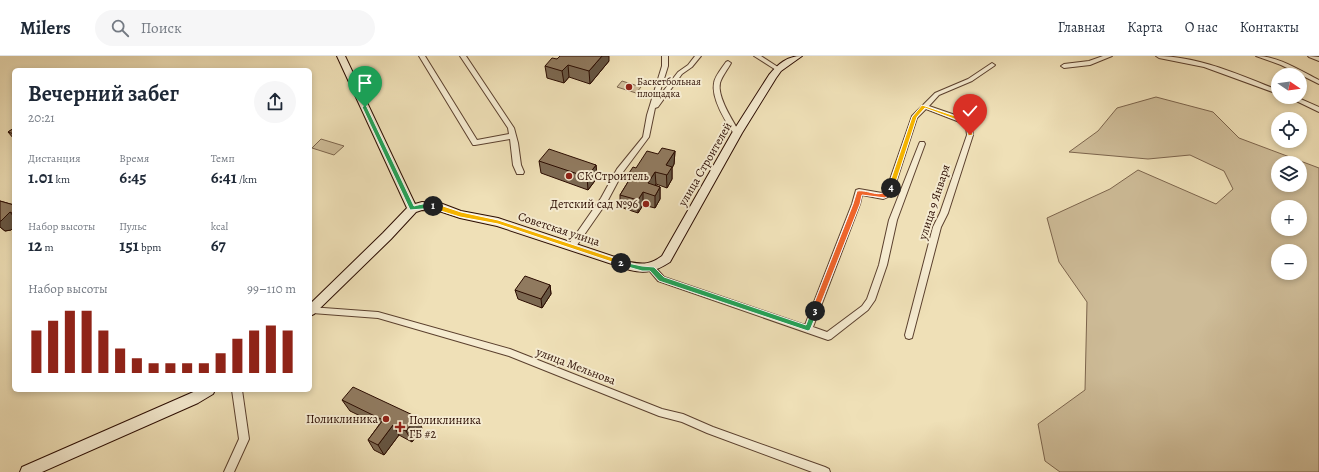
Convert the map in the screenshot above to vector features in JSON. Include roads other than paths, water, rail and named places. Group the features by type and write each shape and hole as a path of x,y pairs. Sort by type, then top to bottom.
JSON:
{"main road":[{"path":"312,310 387,236 412,209 341,56"},
{"path":"778,69 798,56"},
{"name":"улица Строителей","path":"652,269 666,259 737,133 778,69"},
{"name":"Советская улица","path":"412,209 422,206 440,207 460,214 498,222 630,266 642,269 652,269"},
{"path":"27,472 194,399 206,392"}],"street":[{"path":"422,56 474,143 512,136"},
{"path":"462,56 511,128 512,136 515,142 516,167 520,172"},
{"path":"572,246 604,200 620,171 646,137 650,115 663,72 665,56"},
{"path":"650,115 680,73 690,66 698,56"},
{"path":"758,56 778,69"},
{"path":"1064,66 1090,63 1109,56"},
{"path":"1159,56 1206,65 1271,89"},
{"path":"1259,56 1290,68"},
{"path":"1311,56 1319,59"},
{"path":"728,63 717,82 717,90 731,125 737,133"},
{"path":"808,328 856,204 859,192 883,196 889,193 914,117 937,94 970,80 992,65"},
{"path":"1307,75 1319,78"},
{"path":"1307,75 1319,82"},
{"path":"1306,104 1319,110"},
{"name":"улица 9 Января","path":"909,335 937,226 944,213 970,135 969,126 959,119 924,106"},
{"path":"652,269 661,279 828,336 865,308 871,300 883,265 893,220 922,144"},
{"name":"улица Мельнова","path":"312,311 378,316 510,353 662,413 683,418 710,430 825,472"},
{"path":"229,472 244,439 237,392"}],"place":[{"name":"Баскетбольная площадка","path":"629,87"},
{"name":"СК Строитель","path":"569,176"},
{"name":"Детский сад №96","path":"646,204"},
{"name":"Поликлиника","path":"386,419"},
{"name":"Поликлиника ГБ #2","path":"400,427"}]}
